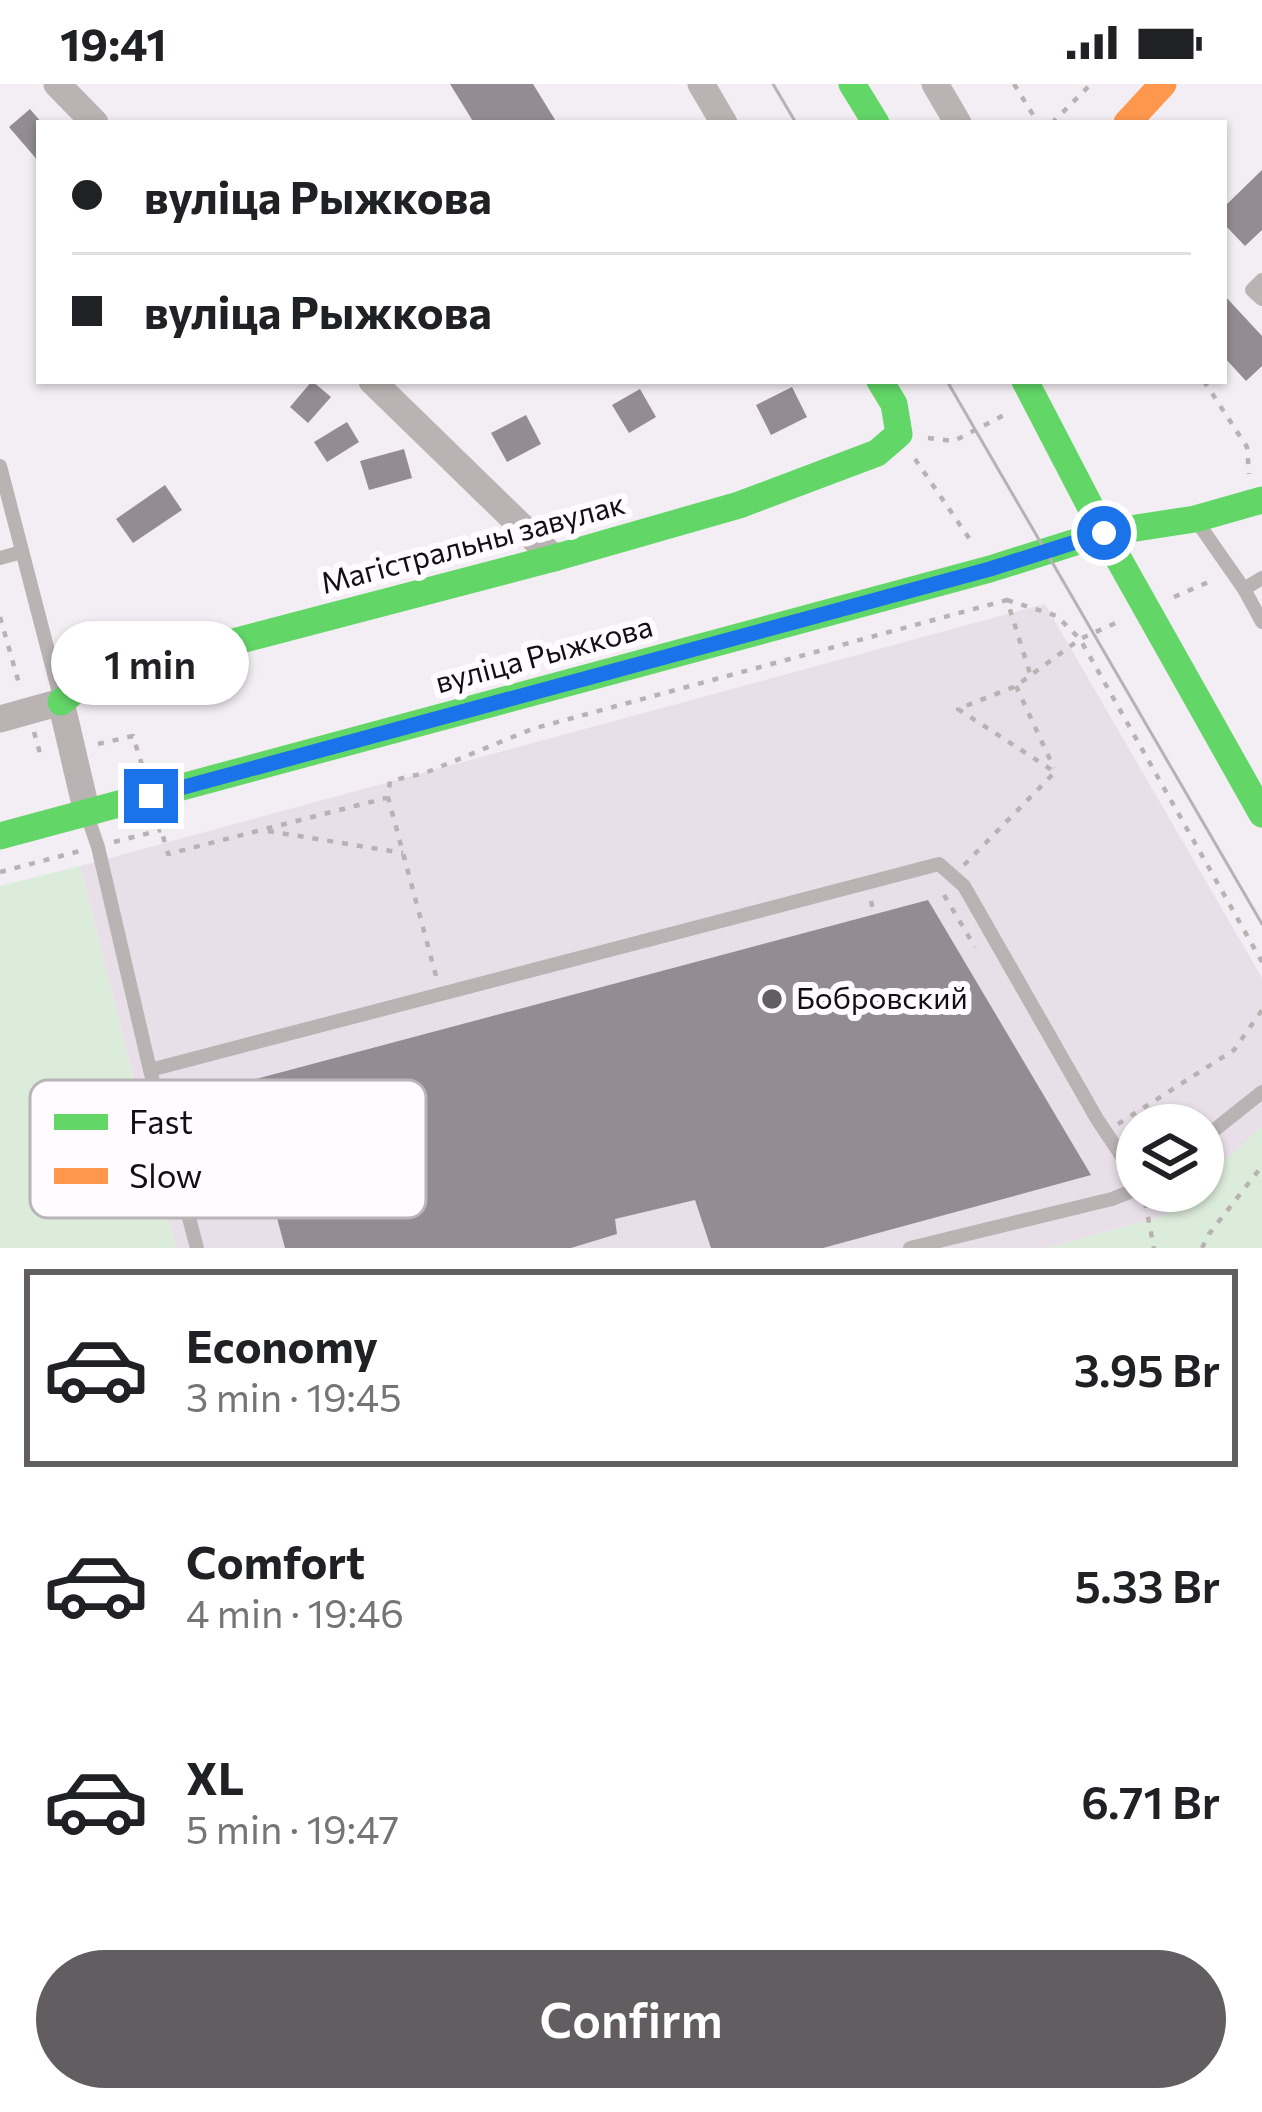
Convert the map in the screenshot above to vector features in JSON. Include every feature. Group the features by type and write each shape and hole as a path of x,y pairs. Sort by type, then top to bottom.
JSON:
{"main road":[{"path":"852,84 874,120"},
{"path":"1130,120 1163,84"},
{"path":"882,384 893,404 899,434"},
{"path":"1030,391 1262,814"},
{"name":"Магістральны завулак","path":"61,702 88,680 739,505 877,453 899,434"},
{"name":"вуліца Рыжкова","path":"0,836 967,575 1104,533 1195,519 1256,501"}],"street":[{"path":"57,84 92,120"},
{"path":"701,84 722,120"},
{"path":"935,84 956,120"},
{"path":"375,384 554,558"},
{"path":"0,719 61,702 87,813"}],"lane":[{"path":"1262,280 1252,290 1262,299"},
{"path":"0,466 61,702"},
{"path":"1195,519 1262,622"},
{"path":"0,558 22,553"},
{"path":"1244,589 1262,578"},
{"path":"87,813 153,1080"},
{"path":"150,1070 939,864 964,886 1116,1146"},
{"path":"1224,1122 1262,1092"},
{"path":"910,1248 1116,1198"},
{"path":"189,1218 197,1248"}],"path":[{"path":"1014,84 1036,120"},
{"path":"1055,120 1091,84"},
{"path":"1206,384 1247,447 1256,501"},
{"path":"899,434 954,441 1030,391"},
{"path":"1248,460 1262,457"},
{"path":"441,994 388,797 390,782 532,729 1007,600 1030,677"},
{"path":"1055,772 958,709 1016,686 1080,640 1262,962"},
{"path":"1016,686 1055,772"},
{"path":"975,947 940,890 1055,772"},
{"path":"262,830 404,853"},
{"path":"871,901 874,915"},
{"path":"1106,1131 1234,1050 1262,1010"},
{"path":"1202,1248 1262,1166"},
{"path":"1145,1212 1154,1248"}],"shaded area":[{"path":"1045,604 1262,978 1262,1126 1224,1161 1224,1104 1116,1104 1116,1212 1169,1212 1047,1248 176,1248 168,1218 426,1218 426,1080 134,1080 80,866"}],"green space":[{"path":"80,866 134,1080 30,1080 30,1218 168,1218 176,1248 0,1248 0,886"},
{"path":"1262,1126 1262,1248 1047,1248 1169,1212 1224,1212 1224,1161"}],"building":[{"path":"450,84 533,84 555,120 472,120"},
{"path":"30,109 39,120 36,158 9,127"},
{"path":"1262,170 1262,230 1245,246 1227,227 1227,204"},
{"path":"1227,298 1262,336 1262,366 1246,381 1227,360"},
{"path":"309,384 331,397 308,423 290,407"},
{"path":"792,387 807,417 771,435 756,405"},
{"path":"640,389 656,417 629,433 612,405"},
{"path":"526,415 541,444 507,462 491,433"},
{"path":"347,422 359,442 327,462 314,442"},
{"path":"404,449 412,478 369,490 360,461"},
{"path":"165,485 182,510 133,543 116,519"},
{"name":"Бобровский","path":"928,900 1091,1175 823,1248 711,1248 695,1200 615,1219 617,1234 571,1248 285,1248 277,1218 426,1218 426,1080 252,1080"}],"tram line":[{"path":"773,84 794,120"},
{"path":"949,384 1262,924"}],"traffic: fast":[{"path":"852,84 874,120"},
{"path":"61,702 88,680 739,505 877,453 899,434 894,404 882,384"},
{"path":"1027,384 1104,533 1262,814"},
{"path":"0,836 990,569 1104,533 1195,519 1262,500"}],"traffic: slow":[{"path":"1130,120 1163,84"}],"place":[{"name":"Бобровский","path":"772,999"}],"route":[{"path":"151,796 990,569 1104,533"}]}
